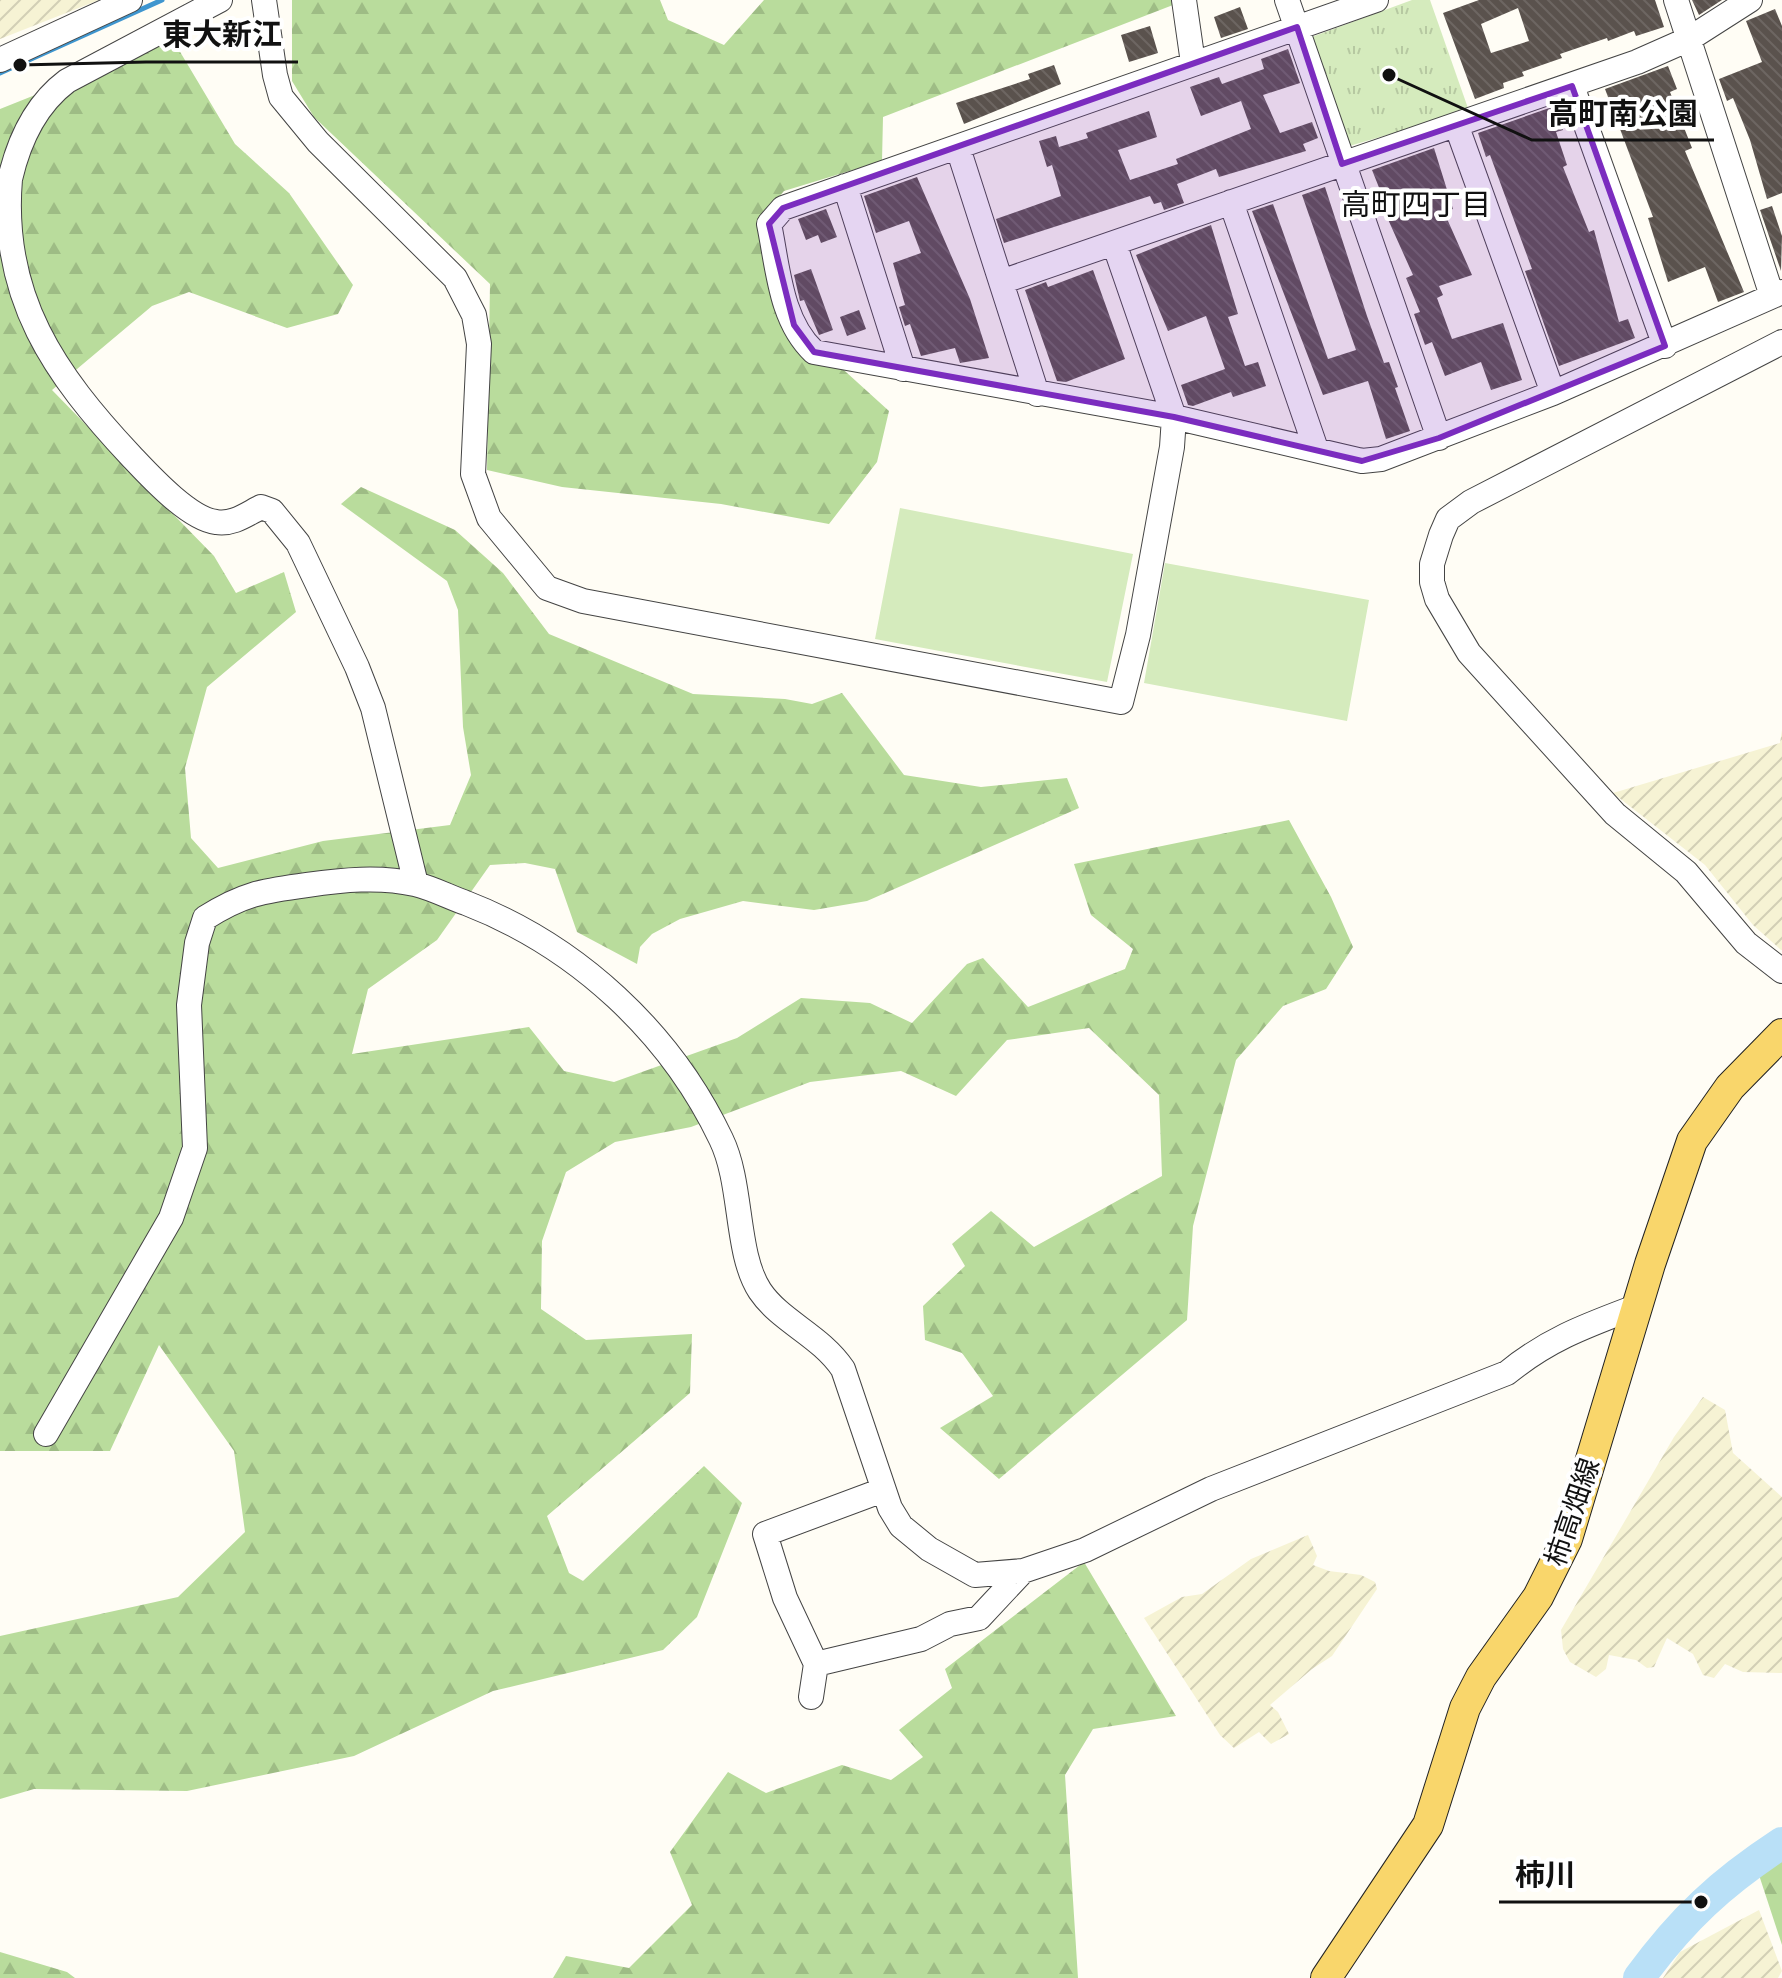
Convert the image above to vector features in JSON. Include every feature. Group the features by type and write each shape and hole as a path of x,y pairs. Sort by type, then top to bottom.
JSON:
{"main road":[{"name":"柿高畑線","path":"1326,1978 1428,1825 1465,1708 1481,1677 1552,1572 1567,1539 1692,1141 1730,1087 1782,1034"}],"street":[{"path":"0,60 130,0"},
{"path":"220,0 67,81 51,93 26,129 16,154 6,199 4,249 8,270 39,346 60,378 142,468 200,518 232,522 261,507 272,511 298,543 373,708 416,884"},
{"path":"264,0 281,97 318,142 455,278 466,298 479,344 472,450 478,495 510,546 547,588 583,601 1121,702 1138,635 1172,447 1174,417 1114,243"},
{"path":"1184,0 1193,63"},
{"path":"1287,0 1439,438"},
{"path":"1376,0 783,208 769,224 785,303 802,341 814,352 1174,417 1362,461 1381,459 1439,438 1665,346 1777,294 1676,0"},
{"path":"1001,282 1572,86 1689,39 1750,0"},
{"path":"1572,86 1665,346"},
{"path":"1457,127 1553,393"},
{"path":"958,148 1037,394"},
{"path":"845,186 903,369"},
{"path":"1231,202 1316,449"},
{"path":"1782,342 1471,502 1448,519 1444,527 1434,555 1432,582 1437,599 1469,653 1495,683 1615,814 1686,872 1746,943 1782,971"},
{"path":"46,1434 171,1218 195,1148 189,1005 197,943 205,918 238,897 339,880 416,884 498,915 580,965 641,1023 697,1092 733,1169 750,1266 759,1289 774,1307 831,1351 843,1369 883,1490 901,1526 954,1565 975,1575 1023,1571 1085,1550 1211,1489 1507,1373 1539,1347 1576,1329 1638,1306"},
{"path":"811,1697 816,1664 785,1598 765,1534 883,1490"},
{"path":"816,1664 921,1639 950,1624 979,1618 1023,1571"}],"highlighted area":[{"path":"1297,27 1342,164 1572,86 1665,346 1439,438 1362,461 1174,417 814,352 794,325 769,224 783,208"}],"shaded area":[{"path":"0,0 99,0 0,39"},
{"path":"1782,730 1781,950 1753,925 1705,865 1613,793 1780,743"},
{"path":"1703,1397 1725,1410 1733,1453 1782,1497 1782,1673 1743,1672 1725,1664 1714,1678 1703,1675 1693,1654 1667,1638 1654,1667 1647,1668 1636,1660 1609,1655 1606,1669 1596,1677 1570,1662 1563,1649 1561,1630 1674,1437"},
{"path":"1308,1535 1317,1556 1313,1565 1329,1571 1361,1575 1375,1582 1377,1589 1332,1656 1270,1705 1278,1712 1289,1734 1271,1744 1259,1732 1234,1748 1220,1735 1144,1618 1182,1597 1202,1594 1251,1559"},
{"path":"1759,1910 1782,1971 1778,1978 1663,1978 1680,1952"}],"green space":[{"path":"292,0 660,0 668,20 724,45 764,0 1173,0 1173,5 883,117 882,161 784,191 764,214 782,314 889,411 877,462 829,524 721,504 562,487 487,470 490,284 314,117 292,81"},
{"path":"1412,0 1430,0 1469,111 1346,147 1309,38"},
{"path":"173,40 235,144 289,193 353,285 338,314 287,328 189,292 152,306 52,390 214,556 236,593 284,572 296,612 207,687 185,768 191,838 218,868 323,841 450,825 471,775 463,727 458,610 447,581 341,504 361,487 455,530 503,573 549,634 693,694 785,699 812,704 842,693 904,775 981,787 1067,778 1079,808 867,901 814,910 743,901 680,919 652,934 640,947 637,964 577,932 555,869 525,863 490,865 437,940 368,989 352,1054 529,1027 564,1071 614,1082 737,1038 801,998 870,1003 912,1023 967,964 983,958 1028,1007 1125,969 1133,949 1091,915 1074,864 1289,820 1331,897 1353,947 1326,989 1283,1006 1236,1060 1193,1226 1187,1320 999,1479 940,1428 993,1396 962,1353 925,1340 923,1306 965,1266 952,1244 991,1211 1034,1247 1162,1176 1159,1095 1089,1028 1007,1040 956,1096 901,1071 810,1082 691,1127 615,1142 566,1172 542,1241 541,1309 586,1340 692,1334 690,1393 547,1516 569,1573 583,1581 704,1466 742,1503 697,1617 663,1650 493,1691 354,1756 187,1791 34,1789 0,1799 0,1636 178,1597 245,1532 234,1451 159,1345 110,1451 0,1451 0,109"},
{"path":"900,508 1133,554 1107,682 875,639"},
{"path":"1165,563 1369,600 1347,721 1144,683"},
{"path":"1084,1562 1176,1716 1093,1729 1065,1775 1078,1978 553,1978 566,1956 629,1968 692,1905 670,1852 728,1772 766,1793 842,1765 891,1780 923,1757 899,1730 952,1688 945,1669"},
{"path":"1782,1859 1782,1945 1759,1875"},
{"path":"0,1952 67,1972 75,1978 0,1978"}],"building":[{"path":"1479,0 1655,0 1664,27 1636,36 1634,31 1608,41 1607,38 1560,54 1562,58 1522,72 1524,76 1503,83 1504,88 1475,99 1443,13","holes":["1518,8 1529,41 1491,53 1481,24"]},
{"path":"1692,0 1722,0 1699,15"},
{"path":"1240,7 1248,29 1221,38 1214,17"},
{"path":"1775,9 1782,26 1782,193 1767,199 1750,140 1733,98 1727,101 1719,79 1762,62 1746,21"},
{"path":"1150,26 1158,53 1129,62 1121,35"},
{"path":"1288,49 1300,83 1263,95 1280,133 1312,122 1318,138 1303,144 1306,151 1219,177 1216,169 1177,184 1184,203 1164,210 1161,202 1154,204 1150,196 1004,243 996,219 1061,196 1052,165 1047,167 1039,141 1056,136 1059,147 1088,138 1086,133 1149,111 1157,137 1118,150 1130,180 1178,164 1176,159 1251,129 1241,101 1201,116 1190,87 1219,77 1222,84 1264,69 1261,59"},
{"path":"1054,65 1061,84 964,124 956,103 1030,79 1028,74"},
{"path":"1668,66 1677,89 1670,92 1692,148 1685,151 1744,292 1718,302 1705,267 1668,282 1648,218 1653,217 1605,89"},
{"path":"1555,106 1563,130 1556,132 1567,165 1563,167 1589,232 1594,230 1619,322 1628,319 1635,338 1559,366 1525,271 1532,269 1490,155 1486,157 1478,133"},
{"path":"1434,148 1453,209 1444,212 1472,275 1439,286 1443,295 1437,298 1452,339 1503,323 1522,380 1491,390 1481,362 1445,376 1432,342 1425,345 1414,314 1420,312 1406,278 1413,275 1382,206 1386,205 1372,170"},
{"path":"917,177 970,299 989,358 960,363 955,348 921,356 910,324 905,326 899,307 905,305 893,263 921,253 909,221 876,233 864,196"},
{"path":"1325,187 1384,363 1389,362 1398,387 1395,388 1410,431 1386,439 1368,381 1323,395 1252,211 1273,204 1328,359 1356,350 1302,195"},
{"path":"1772,206 1782,236 1781,271 1760,210"},
{"path":"826,209 837,237 821,243 818,235 806,240 798,219"},
{"path":"1211,225 1238,314 1228,317 1245,366 1258,362 1266,386 1233,397 1231,392 1193,406 1188,405 1181,385 1225,369 1206,316 1168,331 1136,255"},
{"path":"811,269 833,330 819,335 804,300 800,301 794,275"},
{"path":"1093,270 1125,359 1066,382 1057,381 1025,290 1046,282 1048,287"},
{"path":"859,310 866,329 847,336 840,317"}],"waterway":[{"path":"0,73 162,0"},
{"path":"1639,1978 1704,1903 1782,1843"}],"place":[{"name":"東大新江","path":"20,65"},
{"name":"高町南公園","path":"1389,75"},
{"name":"柿川","path":"1701,1902"}],"district":[{"name":"高町四丁目","path":"1416,204"}]}
